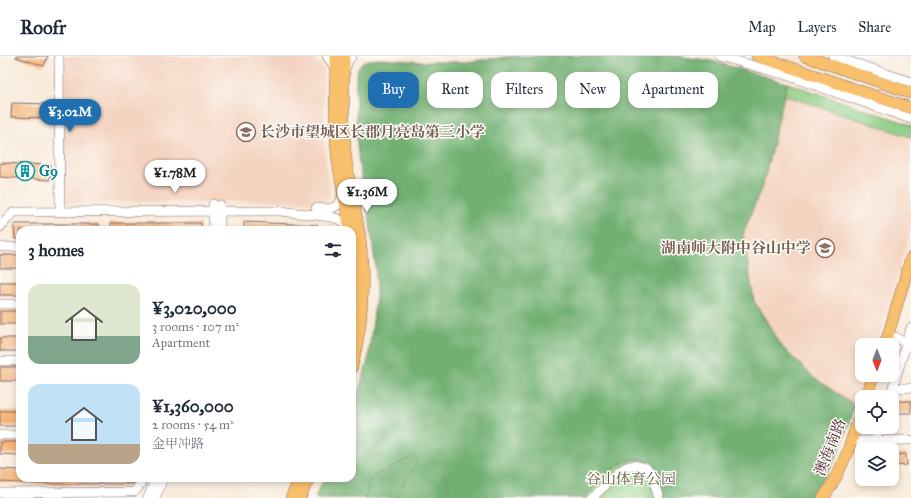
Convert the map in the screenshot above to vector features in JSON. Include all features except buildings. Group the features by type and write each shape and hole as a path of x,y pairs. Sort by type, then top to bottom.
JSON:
{"main road":[{"path":"336,56 340,73 344,113 346,158 360,236 364,278 362,316 356,347"},
{"path":"344,56 340,73 336,136 343,196 349,226"},
{"path":"757,56 911,108"},
{"path":"805,56 911,93"},
{"path":"887,338 911,258"},
{"path":"895,338 911,284"},
{"name":"澳海南路","path":"831,498 844,477 856,434"},
{"name":"澳海南路","path":"823,498 838,474 859,434"},
{"path":"291,498 298,482"},
{"path":"300,498 306,482"}],"street":[{"path":"59,56 60,208"},
{"path":"328,56 340,73 352,56"},
{"path":"719,56 786,75 911,119"},
{"path":"833,56 911,82"},
{"path":"0,227 2,217 13,209 280,205 326,210 338,205 343,196"},
{"path":"214,226 217,207"},
{"path":"217,207 219,226"},
{"path":"217,207 326,215 343,221 347,226"},
{"path":"0,247 16,247"},
{"path":"0,304 16,304"},
{"path":"911,328 909,344 893,388 911,388"},
{"path":"899,343 909,344"},
{"path":"0,361 16,360"},
{"path":"875,441 878,434"},
{"path":"0,435 16,435"},
{"path":"855,441 911,440"},
{"path":"592,498 620,471 632,465 646,468 651,474 659,498"},
{"path":"0,493 134,492 141,482"},
{"path":"148,498 154,482"},
{"path":"155,498 161,482"}],"path":[{"path":"365,498 371,482 378,473 414,454 417,458 416,463 398,498"},
{"path":"427,498 442,479 445,478 448,486 448,498"}],"shaded area":[{"name":"长沙市望城区长郡月亮岛第三小学","path":"62,56 306,56 314,59 324,69 324,142 330,192 329,200 326,203 279,201 68,203 63,198"},
{"name":"湖南师大附中谷山中学","path":"784,95 911,137 911,229 879,338 855,338 855,382 863,382 860,390 855,390 855,405 814,378 783,348 754,301 743,234 764,181"}],"green space":[{"path":"515,56 677,56 712,61 787,83 764,181 743,234 754,301 783,348 814,378 855,405 837,457 812,498 663,498 657,477 651,466 643,460 634,459 615,468 605,476 584,498 315,498 322,482 356,482 356,399 368,360 376,297 376,270 370,222 359,164 356,135 356,79 358,68 362,62 380,59 424,62 465,62"},
{"path":"787,83 911,125 911,137 784,95"},
{"name":"谷山体育公园","path":"633,459 643,460 651,466 663,498 584,498 612,470"}],"place":[{"name":"长沙市望城区长郡月亮岛第三小学","path":"246,132"},
{"name":"G9","path":"25,171"},
{"name":"湖南师大附中谷山中学","path":"825,248"}]}
